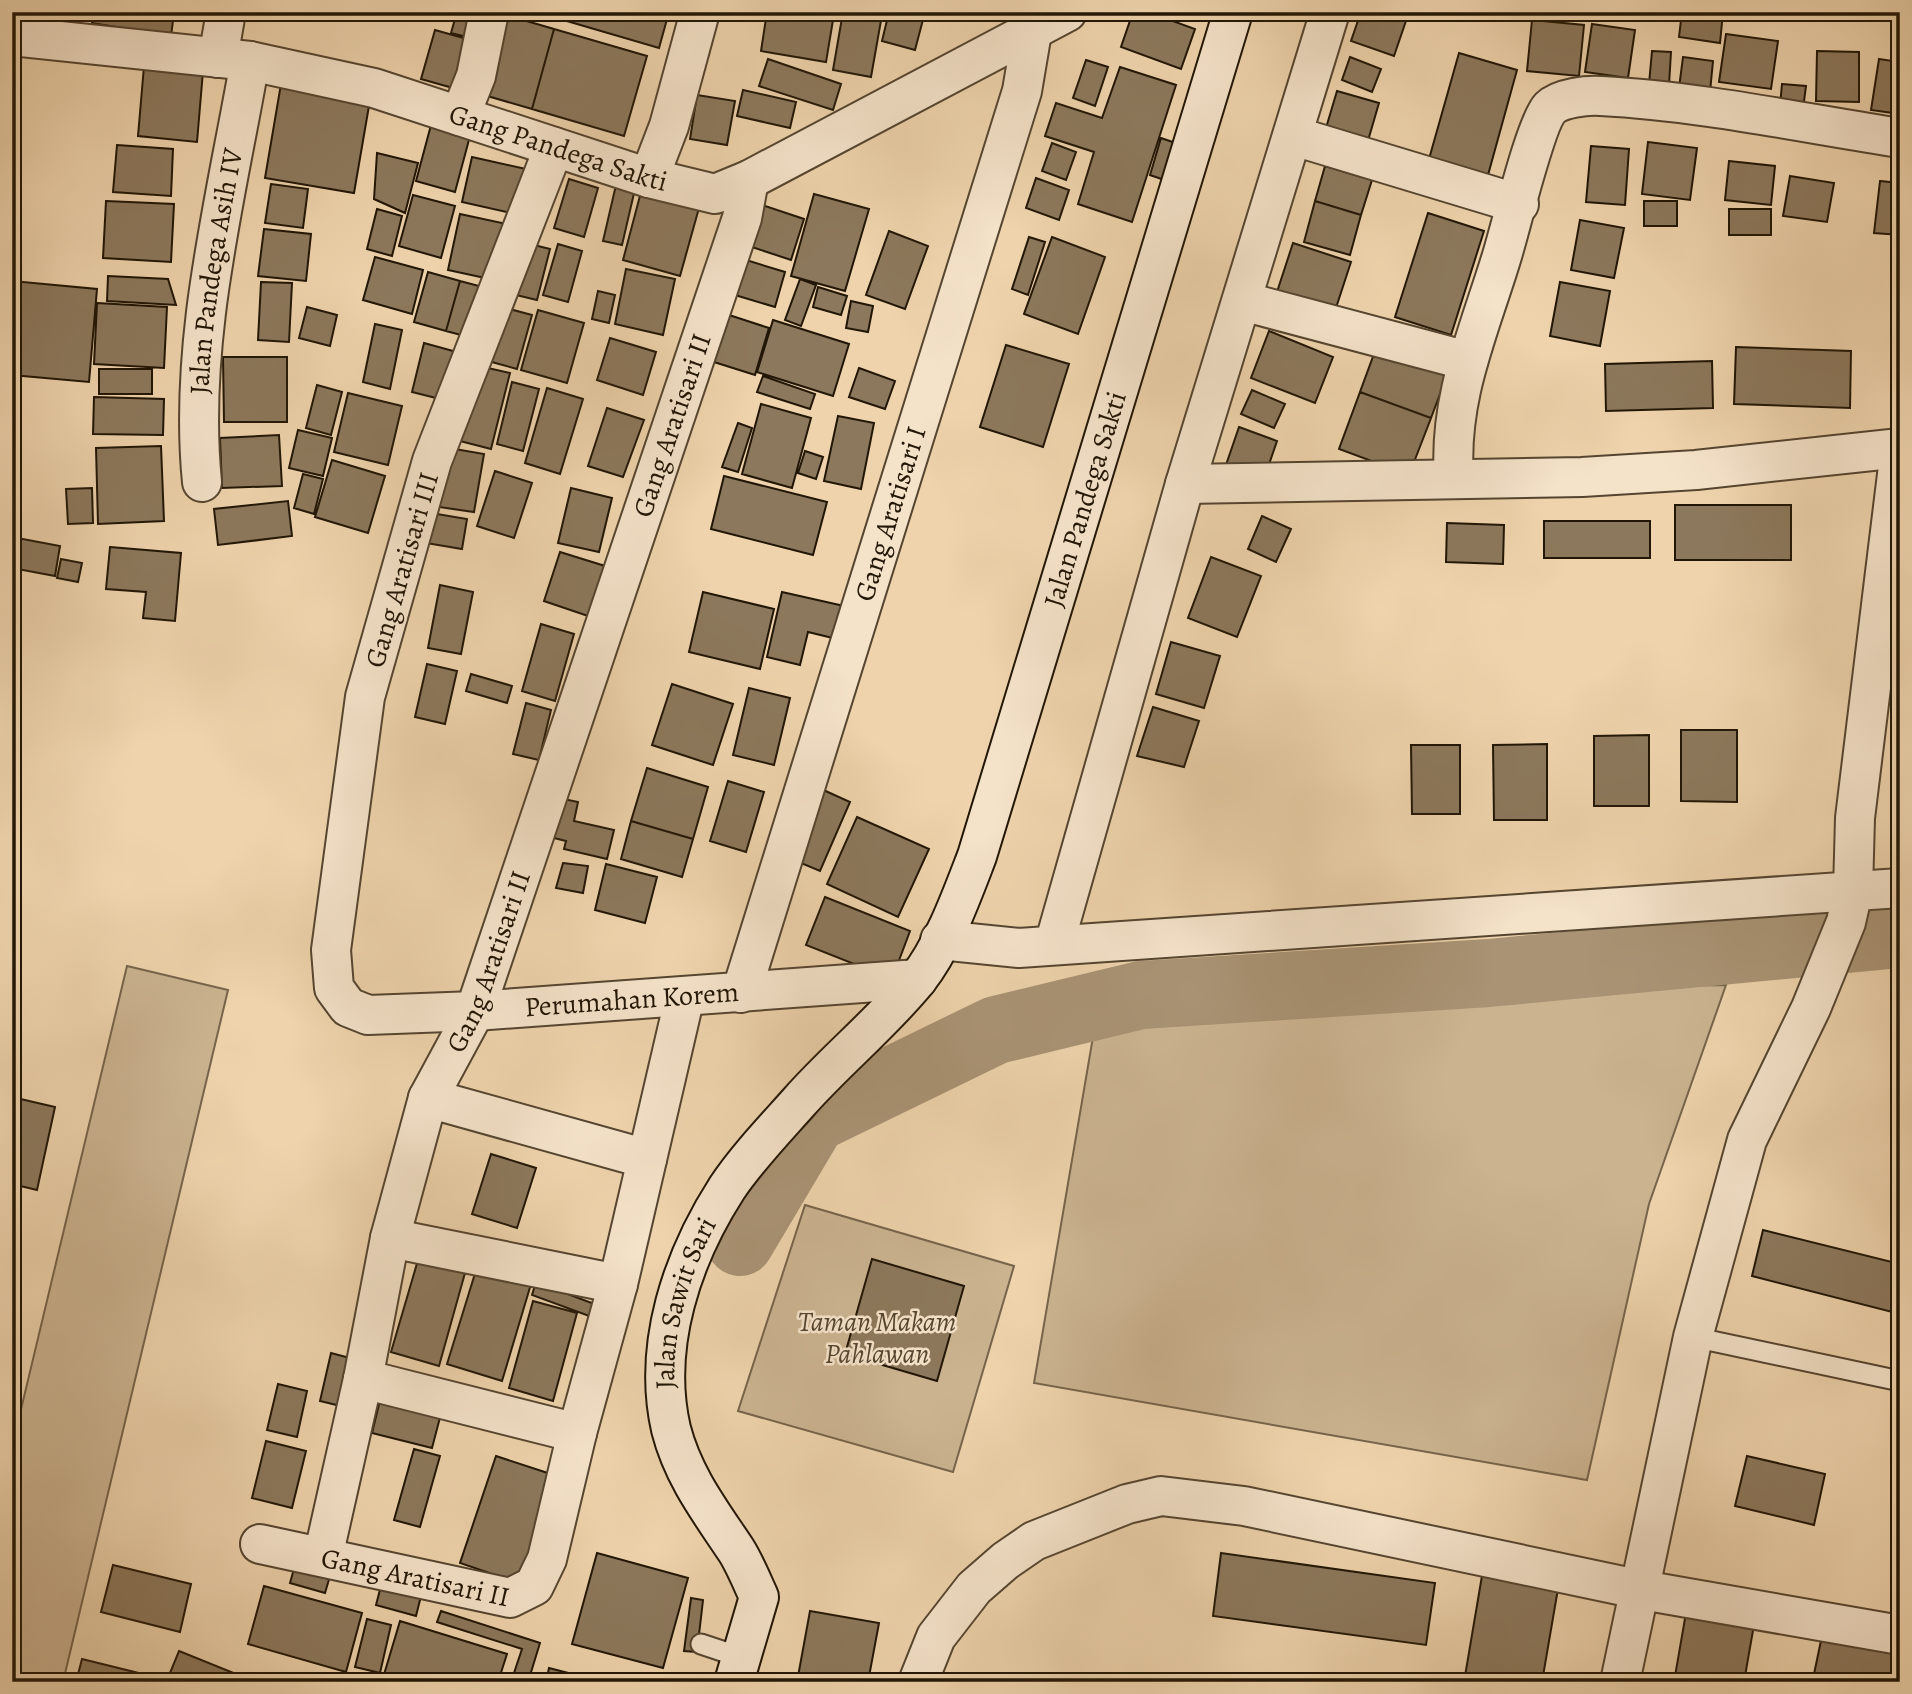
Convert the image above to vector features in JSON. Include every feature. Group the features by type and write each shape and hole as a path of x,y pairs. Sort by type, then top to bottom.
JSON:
{"street":[{"name":"Jalan Pandega Asih IV","path":"202,482 197,427 206,313 234,60 226,12"},
{"path":"460,116 475,76 489,12"},
{"path":"649,178 669,126 700,12"},
{"name":"Gang Pandega Sakti","path":"12,36 234,60 374,88 649,178 715,194 748,180 1067,12"},
{"name":"Jalan Pandega Sakti","path":"918,979 940,940 977,856 1233,12"},
{"path":"1054,945 1185,484 1330,12"},
{"name":"Gang Aratisari I","path":"741,993 1022,91 1032,32"},
{"path":"1454,479 1451,442 1468,361 1519,204 1540,125 1551,107 1574,98 1599,96 1743,113 1900,138"},
{"path":"1294,136 1519,204"},
{"name":"Gang Aratisari III","path":"348,1007 334,988 331,950 365,697 432,461 554,147"},
{"name":"Gang Aratisari II","path":"577,1433 547,1559 534,1586 522,1594 510,1598 323,1557 363,1380 390,1238 428,1098 475,1011 741,218 748,180"},
{"path":"1242,301 1468,361"},
{"path":"1185,484 1582,477 1696,470 1900,449 1855,818 1850,906 1811,1008 1746,1140 1693,1337 1642,1590 1620,1682"},
{"path":"940,940 1019,948 1850,906 1900,888"},
{"name":"Perumahan Korem","path":"348,1007 368,1015 475,1011 918,979"},
{"name":"Jalan Sawit Sari","path":"738,1670 759,1597 737,1552 708,1512 687,1475 671,1430 663,1373 671,1314 705,1228 728,1186 799,1102 918,979"},
{"path":"363,1380 577,1433 618,1284 685,996"},
{"path":"428,1098 647,1158"},
{"path":"390,1238 618,1284"},
{"path":"918,1682 936,1637 974,1588 1005,1561 1034,1541 1127,1504 1161,1496 1244,1506 1642,1590 1900,1634"},
{"path":"260,1544 323,1557"}],"lane":[{"path":"1693,1337 1900,1381"},
{"path":"701,1644 738,1670"}],"green space":[{"path":"127,966 228,990 63,1682 12,1682 12,1447"},
{"path":"1726,985 1649,1204 1587,1480 1034,1383 1101,990"},
{"name":"Taman Makam Pahlawan","path":"805,1205 1014,1266 953,1472 738,1411"}],"building":[{"path":"94,12 174,13 171,36 92,23"},
{"path":"457,12 482,12 475,39 451,33"},
{"path":"536,12 669,12 659,48"},
{"path":"767,12 790,12 833,20 826,62 761,51"},
{"path":"843,12 882,15 871,77 833,70"},
{"path":"889,12 925,12 915,50 882,41"},
{"path":"1133,12 1148,12 1195,29 1181,69 1121,47"},
{"path":"1361,12 1409,12 1394,56 1351,41"},
{"path":"1533,12 1575,12 1574,20 1533,15"},
{"path":"1682,12 1723,12 1720,43 1679,37"},
{"path":"506,15 554,29 532,109 484,95"},
{"path":"1532,20 1584,25 1579,76 1527,71"},
{"path":"1592,24 1635,30 1628,78 1585,72"},
{"path":"554,29 647,56 624,136 532,109"},
{"path":"435,30 474,41 460,90 421,79"},
{"path":"1726,34 1778,41 1771,89 1719,82"},
{"path":"1652,51 1671,52 1669,85 1649,84"},
{"path":"1817,51 1859,52 1859,102 1816,101"},
{"path":"1459,53 1517,70 1488,175 1429,159"},
{"path":"1350,57 1381,69 1372,92 1342,80"},
{"path":"1683,57 1713,61 1710,92 1679,88"},
{"path":"768,59 841,84 833,110 759,86"},
{"path":"1879,59 1900,62 1900,114 1871,110"},
{"path":"1086,60 1108,67 1095,106 1073,98"},
{"path":"144,66 203,71 197,142 138,136"},
{"path":"1120,67 1176,85 1132,222 1078,204 1094,152 1045,136 1056,103 1102,118"},
{"path":"12,68 19,69 13,149 12,149"},
{"path":"281,84 370,100 354,193 265,178"},
{"path":"1782,84 1806,86 1803,109 1780,106"},
{"path":"743,90 796,102 790,128 737,116"},
{"path":"1337,91 1379,103 1365,151 1323,138"},
{"path":"697,95 735,101 727,145 690,139"},
{"path":"431,125 470,136 455,192 416,181"},
{"path":"1161,138 1187,147 1176,184 1150,175"},
{"path":"1648,142 1697,148 1690,200 1642,194"},
{"path":"1052,143 1076,152 1066,180 1042,171"},
{"path":"117,145 173,149 171,196 113,192"},
{"path":"1591,146 1629,149 1625,205 1586,202"},
{"path":"377,153 418,163 405,213 374,199"},
{"path":"472,157 535,171 525,216 462,202"},
{"path":"1729,161 1775,166 1771,205 1725,200"},
{"path":"1325,166 1372,180 1361,215 1315,201"},
{"path":"1790,176 1834,183 1827,222 1783,216"},
{"path":"1036,178 1069,190 1059,220 1026,208"},
{"path":"569,179 598,188 584,237 554,228"},
{"path":"1880,181 1900,183 1900,235 1874,233"},
{"path":"271,184 308,189 303,228 265,223"},
{"path":"616,185 635,189 622,245 603,241"},
{"path":"12,191 21,192 12,258"},
{"path":"641,192 699,208 680,276 623,260"},
{"path":"814,194 869,209 845,291 791,276"},
{"path":"413,195 455,206 441,258 399,246"},
{"path":"106,201 174,204 171,262 103,258"},
{"path":"1315,201 1361,215 1350,255 1304,242"},
{"path":"1644,201 1677,201 1677,226 1644,226"},
{"path":"762,205 804,219 791,260 749,246"},
{"path":"377,209 402,216 392,256 367,249"},
{"path":"1729,209 1771,209 1771,235 1729,235"},
{"path":"1428,213 1484,231 1451,335 1395,317"},
{"path":"460,214 511,225 499,281 448,270"},
{"path":"1580,220 1624,228 1614,278 1571,270"},
{"path":"264,229 311,234 306,281 258,276"},
{"path":"889,231 928,246 905,309 866,295"},
{"path":"1029,237 1045,242 1028,295 1012,289"},
{"path":"1052,237 1105,257 1078,334 1024,314"},
{"path":"1293,243 1351,262 1332,320 1274,301"},
{"path":"530,244 550,249 537,300 516,295"},
{"path":"558,244 582,251 568,302 543,295"},
{"path":"375,257 423,270 412,314 363,300"},
{"path":"746,260 785,272 775,307 735,295"},
{"path":"626,269 675,279 663,335 615,324"},
{"path":"428,272 460,281 446,331 414,322"},
{"path":"108,276 168,279 176,305 107,301"},
{"path":"800,279 816,285 801,326 785,320"},
{"path":"12,281 97,289 89,382 12,375"},
{"path":"460,281 490,289 476,339 446,331"},
{"path":"261,282 292,283 289,342 258,340"},
{"path":"1560,282 1610,291 1600,346 1550,336"},
{"path":"818,287 847,296 841,315 813,307"},
{"path":"598,291 615,295 609,323 592,319"},
{"path":"851,301 873,306 868,332 846,328"},
{"path":"97,303 167,307 164,368 94,364"},
{"path":"307,307 337,315 330,346 299,338"},
{"path":"502,307 532,315 517,369 488,361"},
{"path":"538,310 584,323 567,383 521,370"},
{"path":"729,315 769,328 755,375 714,362"},
{"path":"773,320 849,344 833,396 757,372"},
{"path":"375,324 402,330 390,389 363,382"},
{"path":"1269,331 1333,357 1315,403 1251,378"},
{"path":"610,338 656,352 643,395 597,380"},
{"path":"424,343 464,354 452,402 412,392"},
{"path":"1378,343 1449,370 1431,418 1360,392"},
{"path":"1006,345 1069,364 1043,447 980,427"},
{"path":"1894,345 1900,345 1900,395 1895,395"},
{"path":"1736,347 1851,351 1850,408 1734,404"},
{"path":"223,357 287,357 287,422 224,422"},
{"path":"1712,361 1713,408 1606,411 1605,364"},
{"path":"479,366 510,373 491,449 460,441"},
{"path":"859,368 895,381 885,409 849,397"},
{"path":"99,369 152,369 152,394 99,394"},
{"path":"763,376 815,394 810,409 757,392"},
{"path":"512,382 539,389 523,451 497,444"},
{"path":"317,385 342,392 331,435 306,428"},
{"path":"547,388 583,399 560,474 525,463"},
{"path":"1252,390 1285,404 1274,428 1241,414"},
{"path":"1360,392 1431,418 1409,475 1339,449"},
{"path":"348,393 402,406 388,465 334,452"},
{"path":"94,397 164,399 163,435 93,434"},
{"path":"761,404 811,418 792,488 742,474"},
{"path":"607,408 644,420 623,477 588,466"},
{"path":"838,416 874,423 861,489 824,481"},
{"path":"738,423 752,428 738,472 722,467"},
{"path":"1239,427 1277,441 1264,479 1226,465"},
{"path":"298,430 332,438 323,476 289,468"},
{"path":"279,435 282,486 222,488 220,438"},
{"path":"161,446 164,521 98,524 96,448"},
{"path":"449,448 484,454 474,512 439,507"},
{"path":"805,451 823,457 816,479 798,473"},
{"path":"332,460 385,476 368,533 315,517"},
{"path":"495,471 532,483 514,538 477,526"},
{"path":"303,474 323,479 314,514 294,508"},
{"path":"724,476 827,502 813,555 711,529"},
{"path":"92,488 93,523 68,524 66,489"},
{"path":"571,488 612,498 599,552 558,543"},
{"path":"288,501 292,536 218,545 214,509"},
{"path":"1675,505 1791,505 1791,560 1675,560"},
{"path":"431,513 467,519 462,549 426,543"},
{"path":"1262,516 1291,529 1276,562 1248,549"},
{"path":"1544,521 1650,521 1650,558 1544,558"},
{"path":"1447,523 1504,525 1503,564 1446,562"},
{"path":"12,537 60,546 55,576 12,568"},
{"path":"110,547 181,553 175,621 143,618 146,592 106,589"},
{"path":"560,552 605,566 588,616 544,601"},
{"path":"1211,557 1261,576 1237,637 1188,618"},
{"path":"61,559 82,563 78,582 57,578"},
{"path":"440,585 473,592 461,654 428,648"},
{"path":"703,592 774,609 760,669 689,652"},
{"path":"782,592 853,608 845,641 808,632 800,665 767,657"},
{"path":"541,624 574,634 555,701 522,691"},
{"path":"1171,642 1220,656 1204,708 1156,694"},
{"path":"427,664 457,671 445,724 415,717"},
{"path":"471,674 512,686 507,703 466,691"},
{"path":"672,684 733,704 713,765 652,745"},
{"path":"749,688 790,698 774,765 733,755"},
{"path":"526,703 551,710 539,760 513,754"},
{"path":"1153,707 1199,721 1184,767 1137,756"},
{"path":"1681,730 1737,730 1737,802 1681,801"},
{"path":"1649,735 1649,806 1594,806 1594,736"},
{"path":"1547,744 1547,820 1494,820 1493,745"},
{"path":"1411,745 1460,745 1460,814 1412,814"},
{"path":"647,768 708,787 693,839 631,821"},
{"path":"728,781 764,792 746,852 710,841"},
{"path":"819,788 850,802 820,871 789,858"},
{"path":"559,798 578,802 574,821 614,830 607,859 564,849 566,841 550,837"},
{"path":"857,817 929,849 898,917 827,884"},
{"path":"631,821 693,839 682,877 621,859"},
{"path":"563,863 588,866 583,893 556,888"},
{"path":"606,864 657,877 645,923 595,910"},
{"path":"825,897 910,931 892,979 806,945"},
{"path":"12,1097 55,1107 37,1190 12,1184"},
{"path":"491,1154 536,1168 517,1228 472,1214"},
{"path":"1763,1230 1900,1264 1900,1314 1752,1276"},
{"path":"872,1259 964,1286 937,1381 845,1354"},
{"path":"418,1260 465,1273 439,1366 391,1352"},
{"path":"477,1267 531,1284 502,1381 447,1364"},
{"path":"536,1282 605,1308 600,1320 532,1295"},
{"path":"533,1301 577,1313 553,1401 509,1388"},
{"path":"331,1353 365,1362 353,1409 320,1401"},
{"path":"278,1384 307,1391 297,1437 267,1430"},
{"path":"382,1392 443,1406 432,1448 372,1433"},
{"path":"266,1441 306,1451 292,1508 252,1498"},
{"path":"414,1449 440,1456 420,1527 394,1520"},
{"path":"496,1456 563,1478 527,1586 460,1563"},
{"path":"1747,1456 1825,1474 1814,1525 1735,1506"},
{"path":"597,1553 688,1578 663,1668 572,1644"},
{"path":"1221,1553 1435,1583 1426,1645 1213,1616"},
{"path":"1484,1564 1560,1577 1542,1682 1464,1682"},
{"path":"113,1565 191,1584 180,1632 101,1612"},
{"path":"295,1565 330,1576 325,1593 290,1583"},
{"path":"383,1578 423,1588 416,1616 376,1605"},
{"path":"264,1586 362,1613 346,1672 248,1644"},
{"path":"691,1598 703,1600 697,1652 684,1651"},
{"path":"1687,1607 1755,1619 1744,1682 1674,1682"},
{"path":"441,1611 540,1643 528,1682 511,1682 522,1649 437,1622"},
{"path":"810,1611 879,1623 868,1682 797,1682"},
{"path":"367,1619 391,1625 380,1673 355,1667"},
{"path":"400,1621 507,1654 498,1682 393,1682 383,1678"},
{"path":"1824,1626 1900,1643 1900,1682 1813,1679"},
{"path":"179,1651 246,1678 244,1682 192,1682 170,1673"},
{"path":"82,1659 159,1678 158,1682 76,1682"},
{"path":"549,1668 584,1677 583,1682 546,1682"},
{"path":"956,1674 988,1682 954,1682"}],"waterway":[{"path":"740,1242 813,1119 996,1030 1141,995 1489,973 1900,934"}]}
